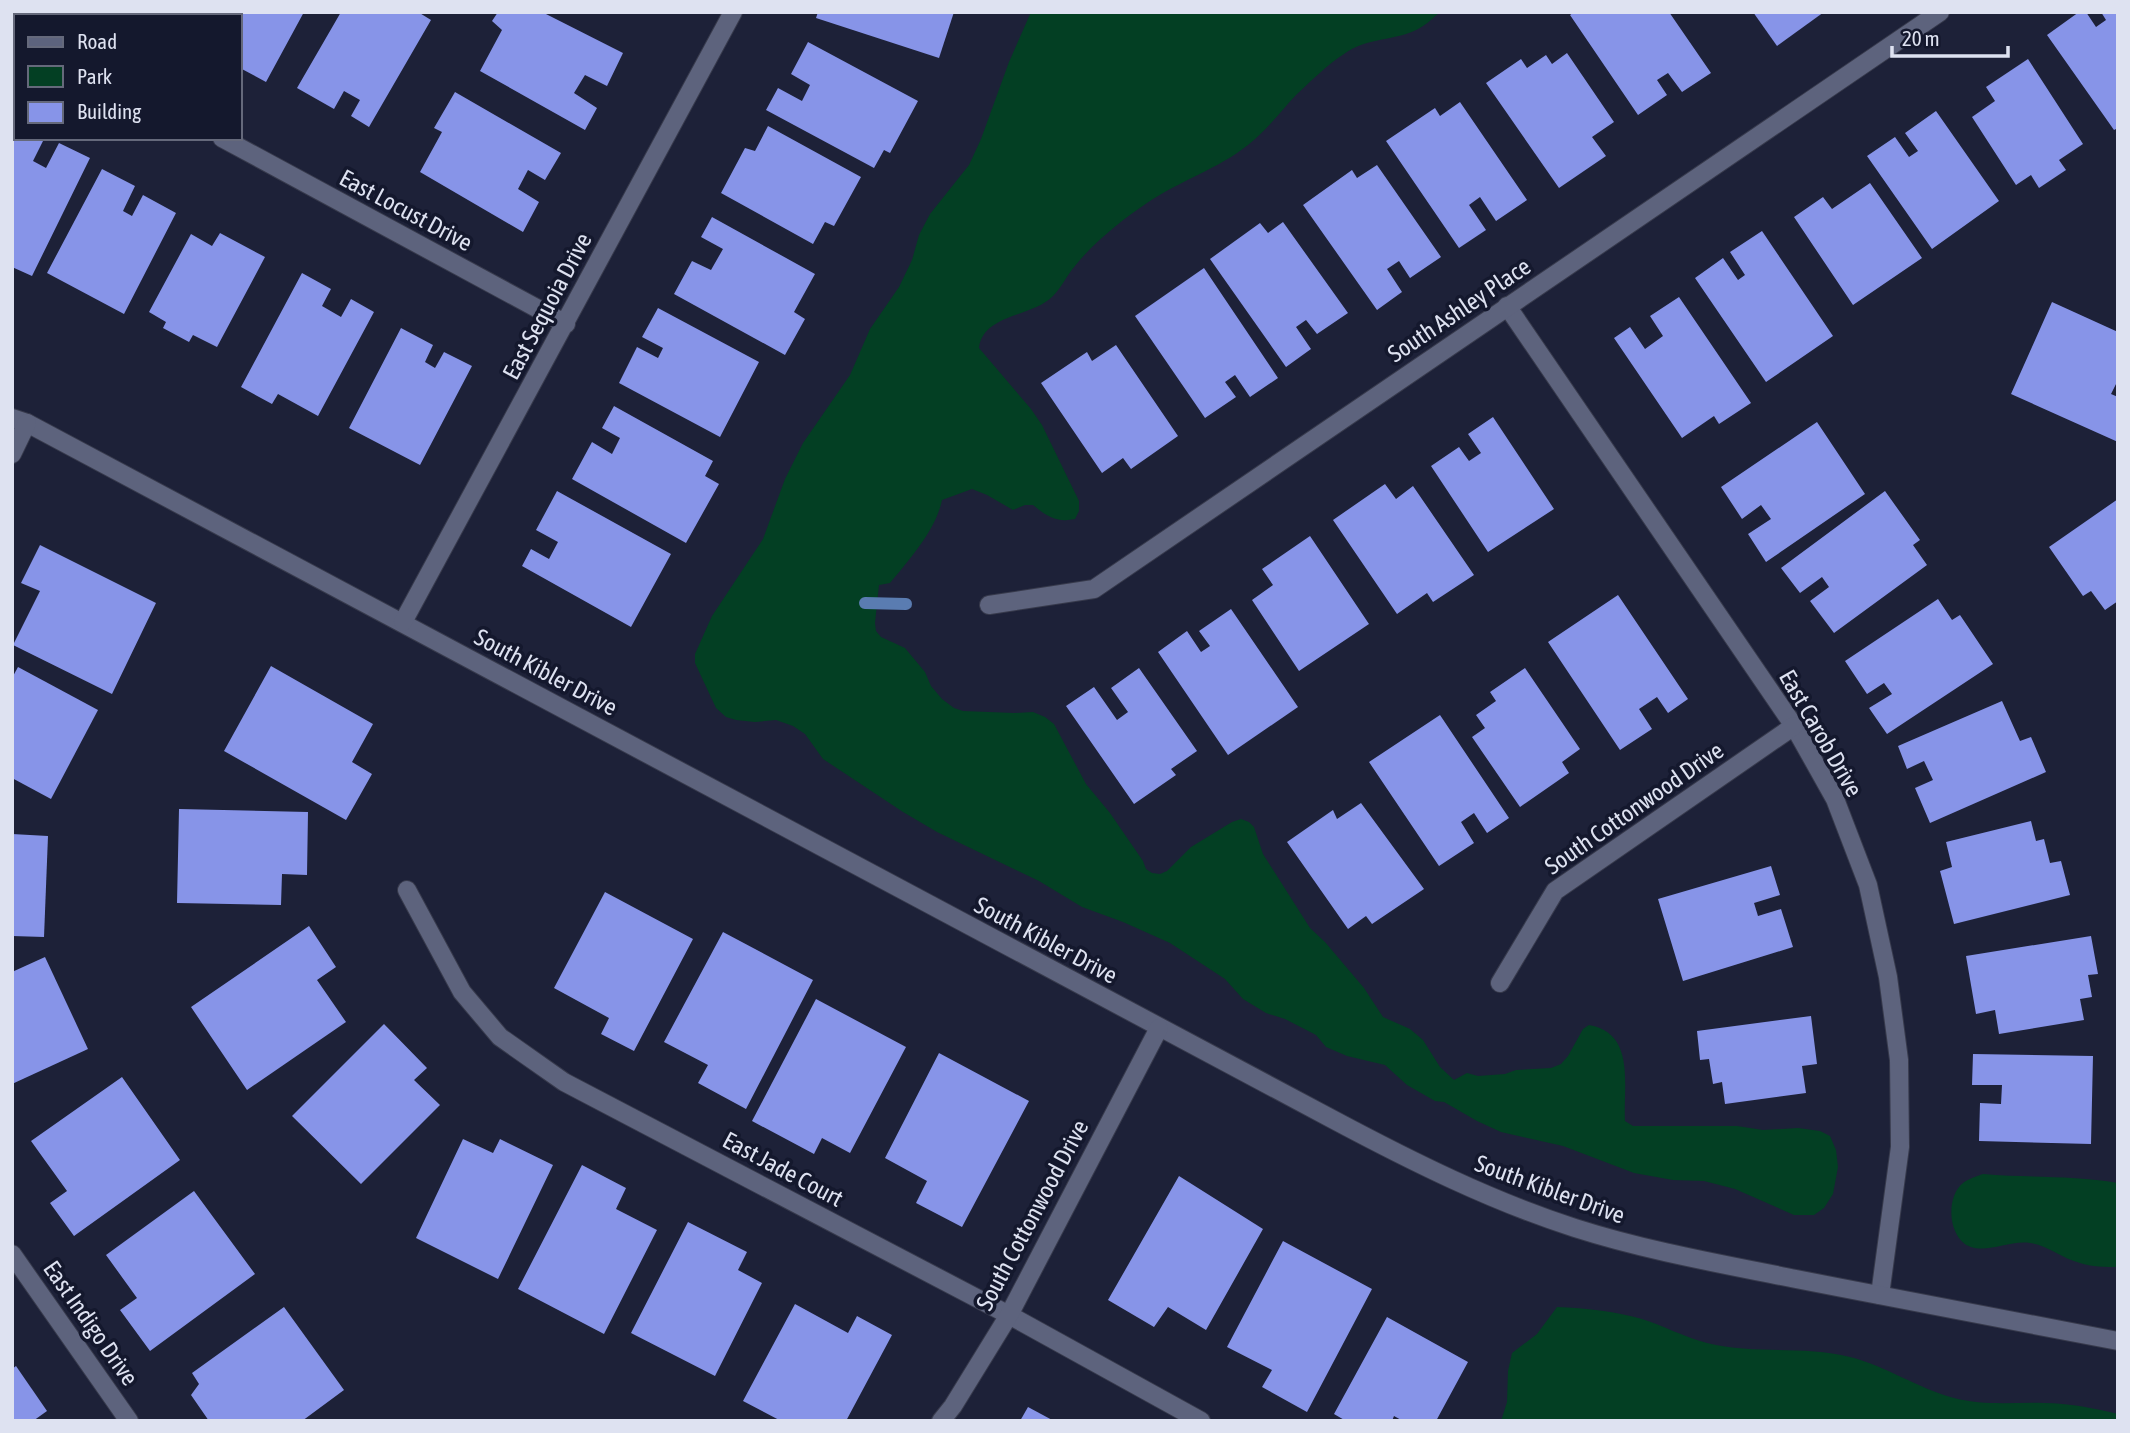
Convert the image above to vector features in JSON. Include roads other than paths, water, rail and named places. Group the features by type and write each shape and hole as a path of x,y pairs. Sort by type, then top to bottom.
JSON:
{"street":[{"name":"East Sequoia Drive","path":"403,622 733,12"},
{"name":"South Ashley Place","path":"989,605 1094,590 1940,12"},
{"name":"East Locust Drive","path":"226,140 566,324"},
{"name":"East Carob Drive","path":"1507,306 1794,726 1835,799 1868,885 1888,976 1899,1060 1900,1147 1880,1296"},
{"name":"South Kibler Drive","path":"20,421 403,622 1393,1152 1461,1183 1527,1211 1621,1241 1709,1262 2118,1341"},
{"path":"12,454 20,421"},
{"name":"South Cottonwood Drive","path":"1500,983 1555,891 1794,726"},
{"name":"East Jade Court","path":"407,890 462,992 500,1037 564,1082 1009,1315 1200,1421"},
{"name":"South Cottonwood Drive","path":"941,1421 1009,1315 1159,1028"},
{"name":"East Indigo Drive","path":"12,1254 130,1421"}],"waterway":[{"path":"865,603 906,604"}]}
